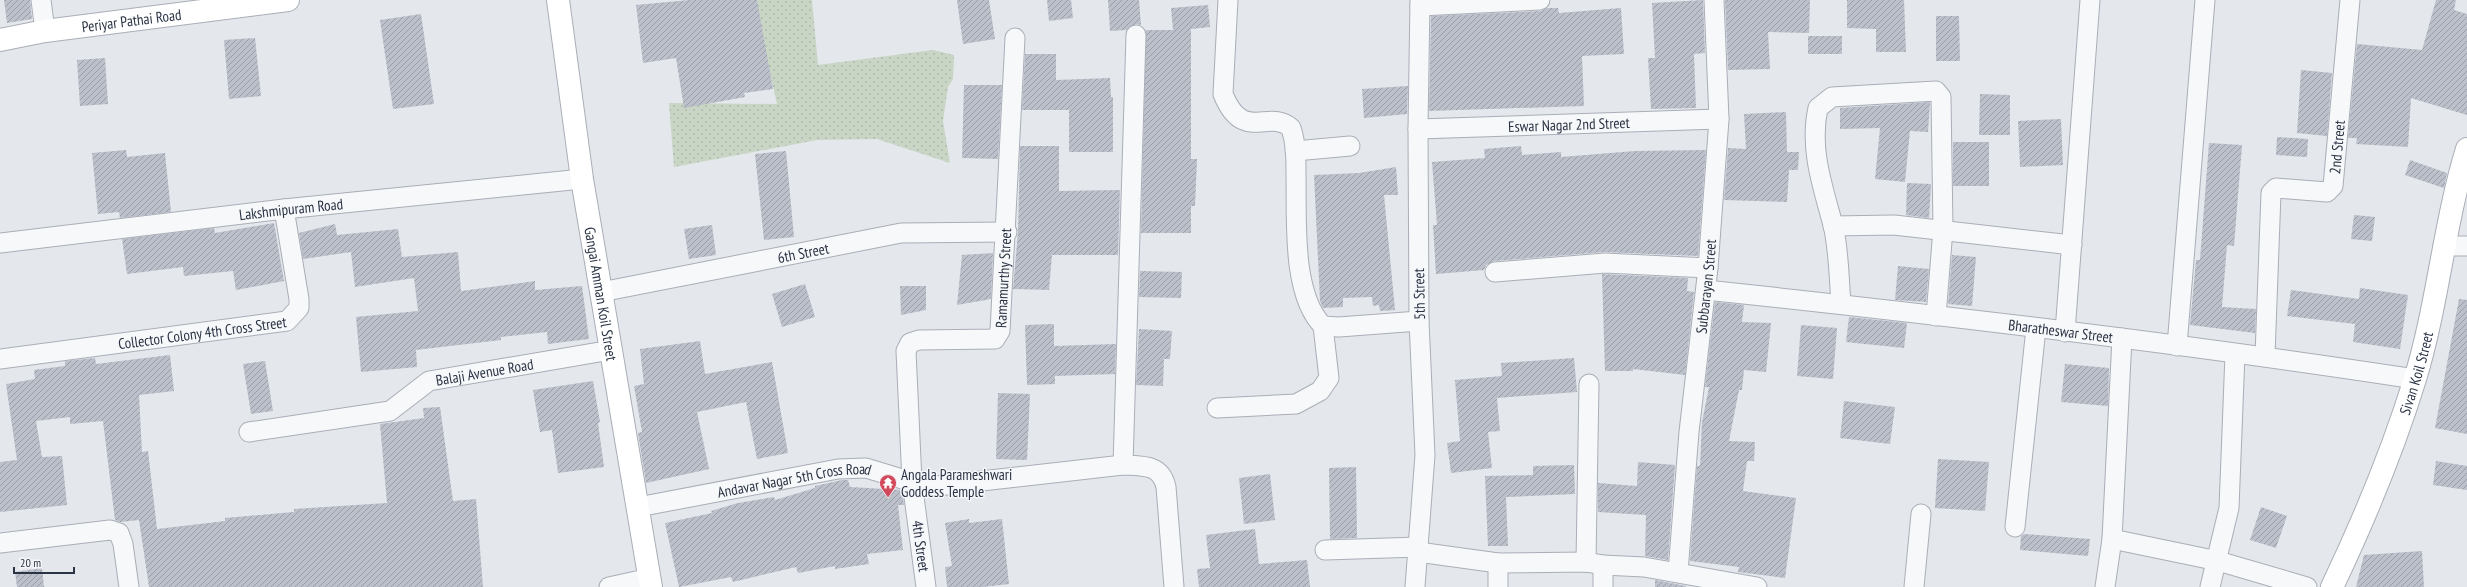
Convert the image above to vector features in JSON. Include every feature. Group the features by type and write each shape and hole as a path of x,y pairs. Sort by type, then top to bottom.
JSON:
{"street":[{"path":"41,0 45,31"},
{"name":"Periyar Pathai Road","path":"0,40 45,31 288,0"},
{"name":"Gangai Amman Koil Street","path":"558,0 582,179 651,582"},
{"path":"1217,408 1296,404 1320,391 1329,378 1323,326 1314,317 1306,295 1299,255 1294,137 1286,124 1280,122 1256,124 1243,120 1228,107 1223,94 1228,0"},
{"path":"1420,3 1540,0"},
{"name":"Subbarayan Street","path":"1678,572 1689,432 1708,268 1719,119 1714,0"},
{"path":"2065,332 2090,0"},
{"path":"2177,346 2205,0"},
{"name":"2nd Street","path":"2266,356 2271,193 2276,188 2327,192 2333,186 2350,0"},
{"name":"5th Street","path":"1415,587 1425,455 1420,321 1418,129 1420,3"},
{"path":"1123,465 1136,35"},
{"name":"Ramamurthy Street","path":"912,482 906,350 910,343 919,340 996,338 1000,331 1007,232 1015,38"},
{"path":"1841,304 1833,226 1824,196 1816,157 1818,108 1832,97 1936,91 1941,97 1943,230 1936,316"},
{"name":"Eswar Nagar 2nd Street","path":"1418,129 1719,119"},
{"path":"1295,152 1350,146"},
{"name":"Sivan Koil Street","path":"2332,587 2362,523 2415,379 2433,307 2443,246 2467,149"},
{"name":"Lakshmipuram Road","path":"0,243 284,209 582,179"},
{"name":"Collector Colony 4th Cross Street","path":"0,359 287,321 299,308 299,299 284,209"},
{"path":"1833,226 1894,225 2072,245"},
{"name":"6th Street","path":"601,292 901,233 1007,232"},
{"path":"2443,246 2467,246"},
{"path":"1495,272 1605,263 1708,268"},
{"name":"Bharatheswar Street","path":"1706,290 1841,304 2122,338 2235,354 2266,356 2415,379"},
{"path":"1323,326 1339,327 1420,321"},
{"path":"2015,527 2036,328"},
{"path":"2105,587 2112,539 2122,338"},
{"name":"Balaji Avenue Road","path":"249,432 390,411 429,381 611,350"},
{"path":"2210,587 2218,561 2229,508 2235,354"},
{"path":"1589,384 1594,564 1603,587"},
{"name":"Andavar Nagar 5th Cross Road","path":"638,507 838,469 866,468 912,482 937,486 1123,465 1153,467 1162,475 1166,487 1174,587"},
{"name":"4th Street","path":"912,482 926,587"},
{"path":"1914,587 1921,514"},
{"path":"0,543 110,530 119,533 123,544 129,587"},
{"path":"2112,539 2218,561 2307,587"},
{"path":"1326,550 1419,550 1498,563 1594,564 1644,567 1757,587"},
{"path":"1498,563 1498,587"},
{"path":"609,587 651,582"}],"green space":[{"path":"757,0 812,0 818,65 933,50 954,55 953,79 948,87 943,121 950,163 877,139 817,140 674,167 669,103 777,104 762,38"}],"building":[{"path":"4,0 30,0 32,19 7,23"},
{"path":"689,0 757,0 773,89 744,93 745,97 684,108 676,58 643,63 636,5"},
{"path":"957,0 989,0 995,39 963,44"},
{"path":"1047,0 1071,0 1073,18 1049,21"},
{"path":"1108,0 1139,0 1141,25 1136,24 1126,30 1110,31"},
{"path":"1703,0 1705,53 1694,54 1696,108 1651,109 1648,58 1655,58 1652,3"},
{"path":"1725,0 1810,0 1809,33 1768,32 1770,69 1728,70"},
{"path":"1847,0 1904,0 1906,52 1876,52 1876,29 1847,28"},
{"path":"2436,0 2456,0 2454,10 2467,14 2467,115 2411,98 2408,147 2356,144 2357,138 2348,138 2357,44 2422,50"},
{"path":"1208,5 1210,27 1191,29 1191,159 1197,159 1195,206 1191,206 1191,233 1141,233 1146,30 1173,30 1171,8"},
{"path":"1547,8 1558,8 1559,13 1621,8 1624,54 1582,56 1584,106 1429,111 1431,16 1541,11"},
{"path":"421,14 434,104 393,109 380,20"},
{"path":"1936,16 1959,16 1960,61 1936,61"},
{"path":"1808,36 1842,36 1842,54 1808,54"},
{"path":"255,38 261,96 229,99 224,40"},
{"path":"1025,54 1056,54 1056,80 1110,78 1111,97 1113,97 1113,152 1069,152 1069,110 1022,110"},
{"path":"105,58 108,104 80,106 77,60"},
{"path":"2301,70 2332,73 2327,136 2297,133"},
{"path":"964,85 1002,85 998,159 962,158"},
{"path":"1408,86 1407,114 1364,118 1362,89"},
{"path":"1980,94 2010,95 2010,135 1979,135"},
{"path":"1930,102 1928,132 1910,131 1905,182 1875,179 1880,128 1840,129 1840,108"},
{"path":"1786,112 1787,152 1799,152 1798,170 1789,170 1787,202 1724,200 1728,148 1746,149 1744,114"},
{"path":"2061,119 2063,165 2020,167 2018,121"},
{"path":"2277,137 2308,139 2307,157 2276,155"},
{"path":"1953,142 1989,142 1989,186 1953,186"},
{"path":"2209,143 2242,145 2234,246 2227,245 2222,307 2256,309 2255,333 2190,325 2196,260 2200,260"},
{"path":"1020,146 1059,146 1059,191 1120,190 1118,255 1052,255 1049,290 1013,289 1018,232"},
{"path":"1521,146 1522,155 1561,152 1561,157 1635,151 1706,150 1698,256 1604,252 1494,261 1486,265 1484,270 1436,274 1433,225 1437,225 1432,162 1485,158 1484,149"},
{"path":"126,150 127,157 165,153 171,212 120,218 119,212 98,214 92,153"},
{"path":"786,151 794,237 764,240 755,154"},
{"path":"2410,160 2447,173 2444,188 2405,175"},
{"path":"1396,167 1398,195 1384,195 1395,310 1380,311 1379,305 1373,306 1372,297 1343,298 1343,307 1323,308 1320,301 1314,175 1359,173"},
{"path":"1907,183 1931,184 1929,218 1906,215"},
{"path":"2354,215 2375,217 2372,241 2351,239"},
{"path":"274,223 284,281 236,290 233,271 184,276 183,267 127,274 122,239 214,228 215,233"},
{"path":"335,224 337,235 398,229 402,257 458,252 461,291 535,281 535,290 582,286 589,339 548,344 547,332 501,337 501,340 416,350 417,367 361,372 356,317 418,311 414,278 355,287 351,252 303,259 299,233"},
{"path":"712,225 716,255 689,259 684,229"},
{"path":"993,253 991,299 957,305 962,255"},
{"path":"1952,255 1976,257 1972,306 1948,304"},
{"path":"1898,266 1929,269 1926,302 1895,300"},
{"path":"1140,271 1182,272 1181,298 1139,297"},
{"path":"1602,274 1688,278 1687,291 1694,292 1685,375 1633,369 1633,371 1605,371"},
{"path":"805,284 815,317 782,327 772,294"},
{"path":"900,286 926,286 926,310 901,315"},
{"path":"2360,288 2408,295 2400,349 2353,342 2355,324 2287,316 2291,290 2359,299"},
{"path":"2459,299 2467,300 2467,434 2435,428"},
{"path":"1715,302 1744,305 1742,322 1771,323 1766,372 1744,370 1742,390 1739,390 1729,441 1755,442 1754,461 1747,461 1743,491 1796,498 1785,578 1738,572 1739,567 1690,561 1697,466 1700,466 1702,422 1709,387 1705,387"},
{"path":"1849,317 1907,323 1904,348 1846,342"},
{"path":"1054,324 1054,346 1116,344 1115,374 1055,376 1055,384 1027,385 1025,325"},
{"path":"1801,325 1837,328 1833,379 1797,376"},
{"path":"1139,329 1172,331 1170,359 1164,359 1163,386 1136,385"},
{"path":"700,341 705,374 772,362 788,453 757,459 746,402 697,412 709,469 646,483 638,433 642,432 634,386 644,384 640,349"},
{"path":"170,355 174,391 139,395 142,452 148,451 157,529 225,521 225,518 294,512 294,509 387,503 380,424 424,418 423,408 440,407 453,501 476,499 483,587 149,587 139,520 120,522 115,520 103,421 70,424 70,417 36,421 42,457 62,456 67,505 0,512 0,462 17,460 6,384 35,379 34,370 65,366 65,361 95,358 96,364"},
{"path":"1574,358 1577,392 1497,398 1500,431 1488,432 1492,468 1451,473 1447,443 1460,441 1455,380 1502,376 1501,363"},
{"path":"265,361 273,411 251,414 243,364"},
{"path":"2065,364 2109,368 2108,406 2061,402"},
{"path":"593,381 600,422 598,423 604,467 558,473 552,430 540,432 533,390"},
{"path":"998,393 1030,394 1027,460 996,459"},
{"path":"1844,401 1895,407 1890,444 1840,438"},
{"path":"1938,459 1989,462 1985,511 1935,508"},
{"path":"2436,461 2467,466 2467,490 2433,485"},
{"path":"1638,462 1675,465 1668,560 1645,556 1646,515 1598,512 1598,483 1637,486"},
{"path":"1574,465 1575,494 1506,497 1508,546 1488,546 1485,476 1533,475 1533,466"},
{"path":"1356,467 1357,538 1330,539 1329,468"},
{"path":"1270,474 1275,520 1244,524 1239,478"},
{"path":"848,480 850,487 902,490 904,505 898,505 903,550 867,554 869,564 835,569 835,566 798,573 796,567 733,582 731,577 679,587 665,523 712,513 711,511 738,503 774,497 775,500 815,488 815,486"},
{"path":"2261,507 2287,516 2276,548 2250,540"},
{"path":"969,519 969,523 1002,519 1009,584 983,587 947,587 945,567 952,566 945,523"},
{"path":"1255,529 1259,564 1307,560 1310,587 1199,587 1197,569 1210,568 1206,535"},
{"path":"2024,534 2090,539 2088,556 2020,550 2021,536"},
{"path":"2422,551 2424,587 2356,587 2364,555"},
{"path":"42,568 44,587 17,587 15,572"},
{"path":"1655,580 1686,586 1686,587 1655,587"}],"place":[{"name":"Angala Parameshwari Goddess Temple","path":"888,498"}]}
